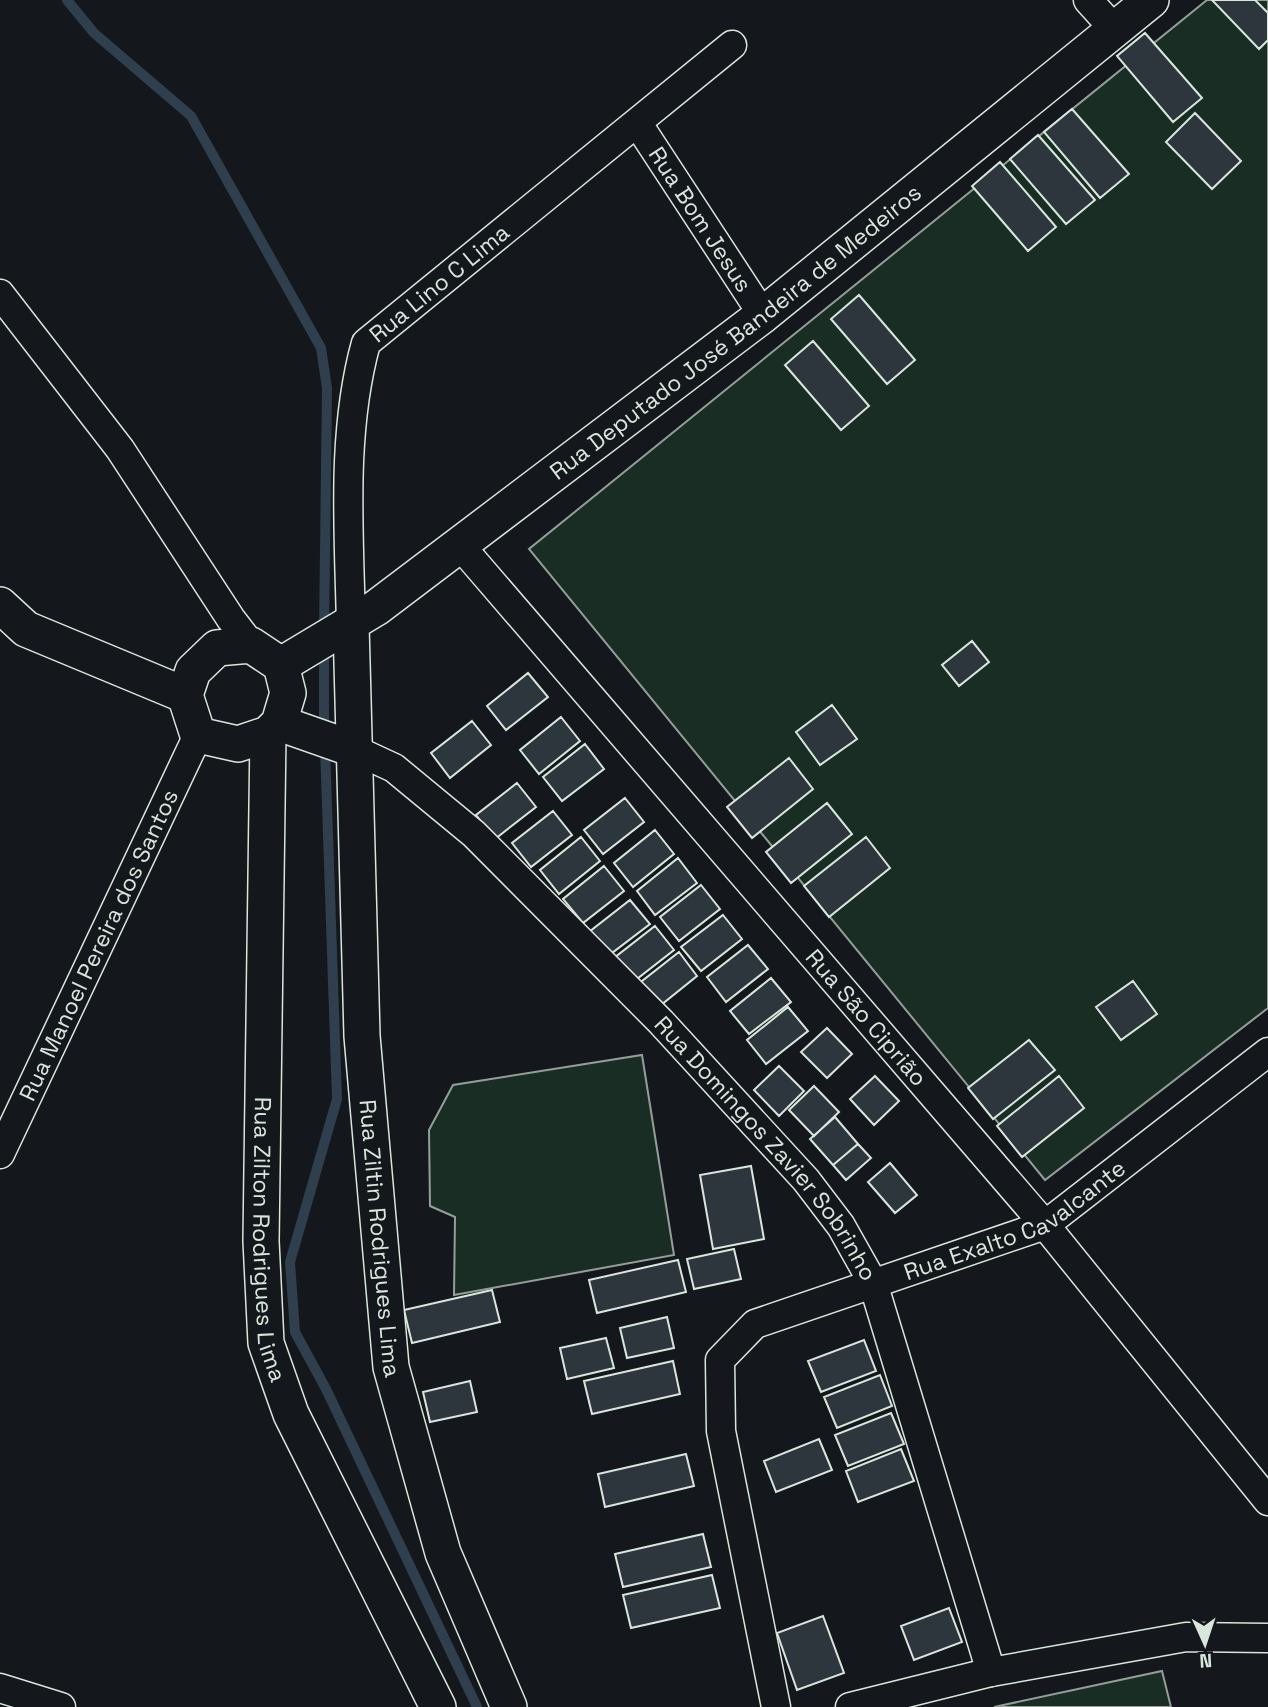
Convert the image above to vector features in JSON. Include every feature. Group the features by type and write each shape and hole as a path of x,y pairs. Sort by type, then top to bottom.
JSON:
{"street":[{"path":"1088,0 1116,31"},
{"name":"Rua Deputado José Bandeira de Medeiros","path":"319,643 458,543 763,315 1151,0"},
{"name":"Rua Lino C Lima","path":"319,643 348,489 356,378 366,343 732,45"},
{"name":"Rua Bom Jesus","path":"638,124 763,315"},
{"path":"0,294 120,449 231,619 251,645"},
{"name":"Rua São Ciprião","path":"458,543 1045,1225 1268,1501"},
{"path":"4,607 26,629 189,683"},
{"path":"319,643 334,743 273,729 238,744 198,735 189,683 217,648 319,643"},
{"name":"Rua Zilton Rodrigues Lima","path":"319,643 288,693 273,729 261,1241 266,1343 291,1414 438,1707"},
{"name":"Rua Manoel Pereira dos Santos","path":"0,1154 198,735"},
{"name":"Rua Domingos Zavier Sobrinho","path":"334,743 394,768 474,834 661,1023 806,1180 841,1226 873,1283 991,1672"},
{"name":"Rua Ziltin Rodrigues Lima","path":"334,743 391,1367 443,1553 509,1707"},
{"name":"Rua Exalto Cavalcante","path":"776,1707 721,1432 720,1360 755,1324 1045,1225 1268,1052"},
{"path":"850,1707 991,1672 1186,1637 1268,1638"},
{"path":"0,1688 61,1707"}],"green space":[{"path":"1207,0 1268,0 1268,1008 1045,1180 529,549"},
{"path":"642,1055 674,1255 454,1295 455,1217 430,1206 429,1130 453,1085"},
{"path":"1162,1671 1171,1707 994,1707"}],"building":[{"path":"1212,0 1255,0 1268,13 1268,40 1259,49"},
{"path":"1145,33 1202,98 1173,122 1117,56"},
{"path":"1072,109 1129,174 1100,198 1044,132"},
{"path":"1195,113 1241,161 1212,189 1166,142"},
{"path":"1038,135 1095,200 1066,224 1010,159"},
{"path":"1000,162 1056,227 1028,251 972,186"},
{"path":"859,295 915,360 887,384 831,319"},
{"path":"813,341 869,406 841,430 785,365"},
{"path":"972,641 989,662 959,686 942,665"},
{"path":"528,673 548,697 506,730 487,706"},
{"path":"832,705 857,739 820,765 796,732"},
{"path":"561,717 580,741 539,774 520,750"},
{"path":"472,721 491,745 450,778 431,753"},
{"path":"585,744 604,769 562,801 543,777"},
{"path":"789,758 813,789 752,838 727,807"},
{"path":"517,783 536,807 495,839 476,815"},
{"path":"625,798 644,822 603,854 584,830"},
{"path":"827,803 852,834 791,883 766,852"},
{"path":"553,811 572,835 531,867 512,843"},
{"path":"655,830 674,854 633,887 614,863"},
{"path":"581,837 600,861 559,894 540,870"},
{"path":"866,837 890,868 829,917 804,886"},
{"path":"678,858 697,883 655,915 637,891"},
{"path":"604,866 624,891 583,923 563,899"},
{"path":"701,885 720,909 679,941 660,917"},
{"path":"630,900 650,924 608,956 589,932"},
{"path":"723,915 742,939 701,971 681,947"},
{"path":"655,926 674,950 633,982 614,958"},
{"path":"748,945 768,969 726,1002 707,977"},
{"path":"679,952 697,976 656,1009 637,985"},
{"path":"771,978 791,1002 749,1034 730,1011"},
{"path":"1133,981 1157,1014 1121,1040 1096,1007"},
{"path":"788,1007 808,1031 766,1064 747,1040"},
{"path":"827,1028 852,1054 827,1078 801,1052"},
{"path":"1029,1040 1055,1070 993,1119 968,1088"},
{"path":"779,1066 804,1091 779,1116 754,1090"},
{"path":"875,1076 899,1101 874,1125 850,1099"},
{"path":"1059,1076 1084,1108 1022,1157 997,1126"},
{"path":"814,1086 839,1112 814,1136 789,1110"},
{"path":"835,1117 858,1144 833,1165 810,1139"},
{"path":"858,1144 871,1158 846,1180 833,1165"},
{"path":"890,1163 917,1195 895,1213 868,1182"},
{"path":"751,1166 764,1239 713,1249 700,1175"},
{"path":"734,1249 741,1279 694,1289 687,1259"},
{"path":"678,1260 686,1292 597,1313 589,1280"},
{"path":"492,1290 500,1322 412,1343 404,1310"},
{"path":"667,1317 674,1348 627,1358 620,1328"},
{"path":"606,1338 614,1368 567,1379 560,1348"},
{"path":"864,1340 876,1371 821,1392 808,1361"},
{"path":"673,1361 680,1394 592,1414 584,1381"},
{"path":"880,1375 892,1406 837,1428 824,1397"},
{"path":"470,1381 477,1412 430,1422 423,1392"},
{"path":"891,1413 904,1444 848,1466 835,1435"},
{"path":"819,1439 832,1470 776,1492 764,1461"},
{"path":"901,1449 914,1481 858,1502 846,1471"},
{"path":"686,1454 694,1486 605,1507 598,1474"},
{"path":"703,1534 711,1567 623,1587 615,1554"},
{"path":"712,1575 720,1608 631,1628 623,1595"},
{"path":"949,1608 962,1642 914,1660 901,1626"},
{"path":"823,1616 844,1673 797,1690 777,1633"}],"waterway":[{"path":"67,0 94,33 191,116 321,348 327,388 324,632"},
{"path":"324,647 337,1099 290,1262 295,1332 326,1389 477,1707"}]}
